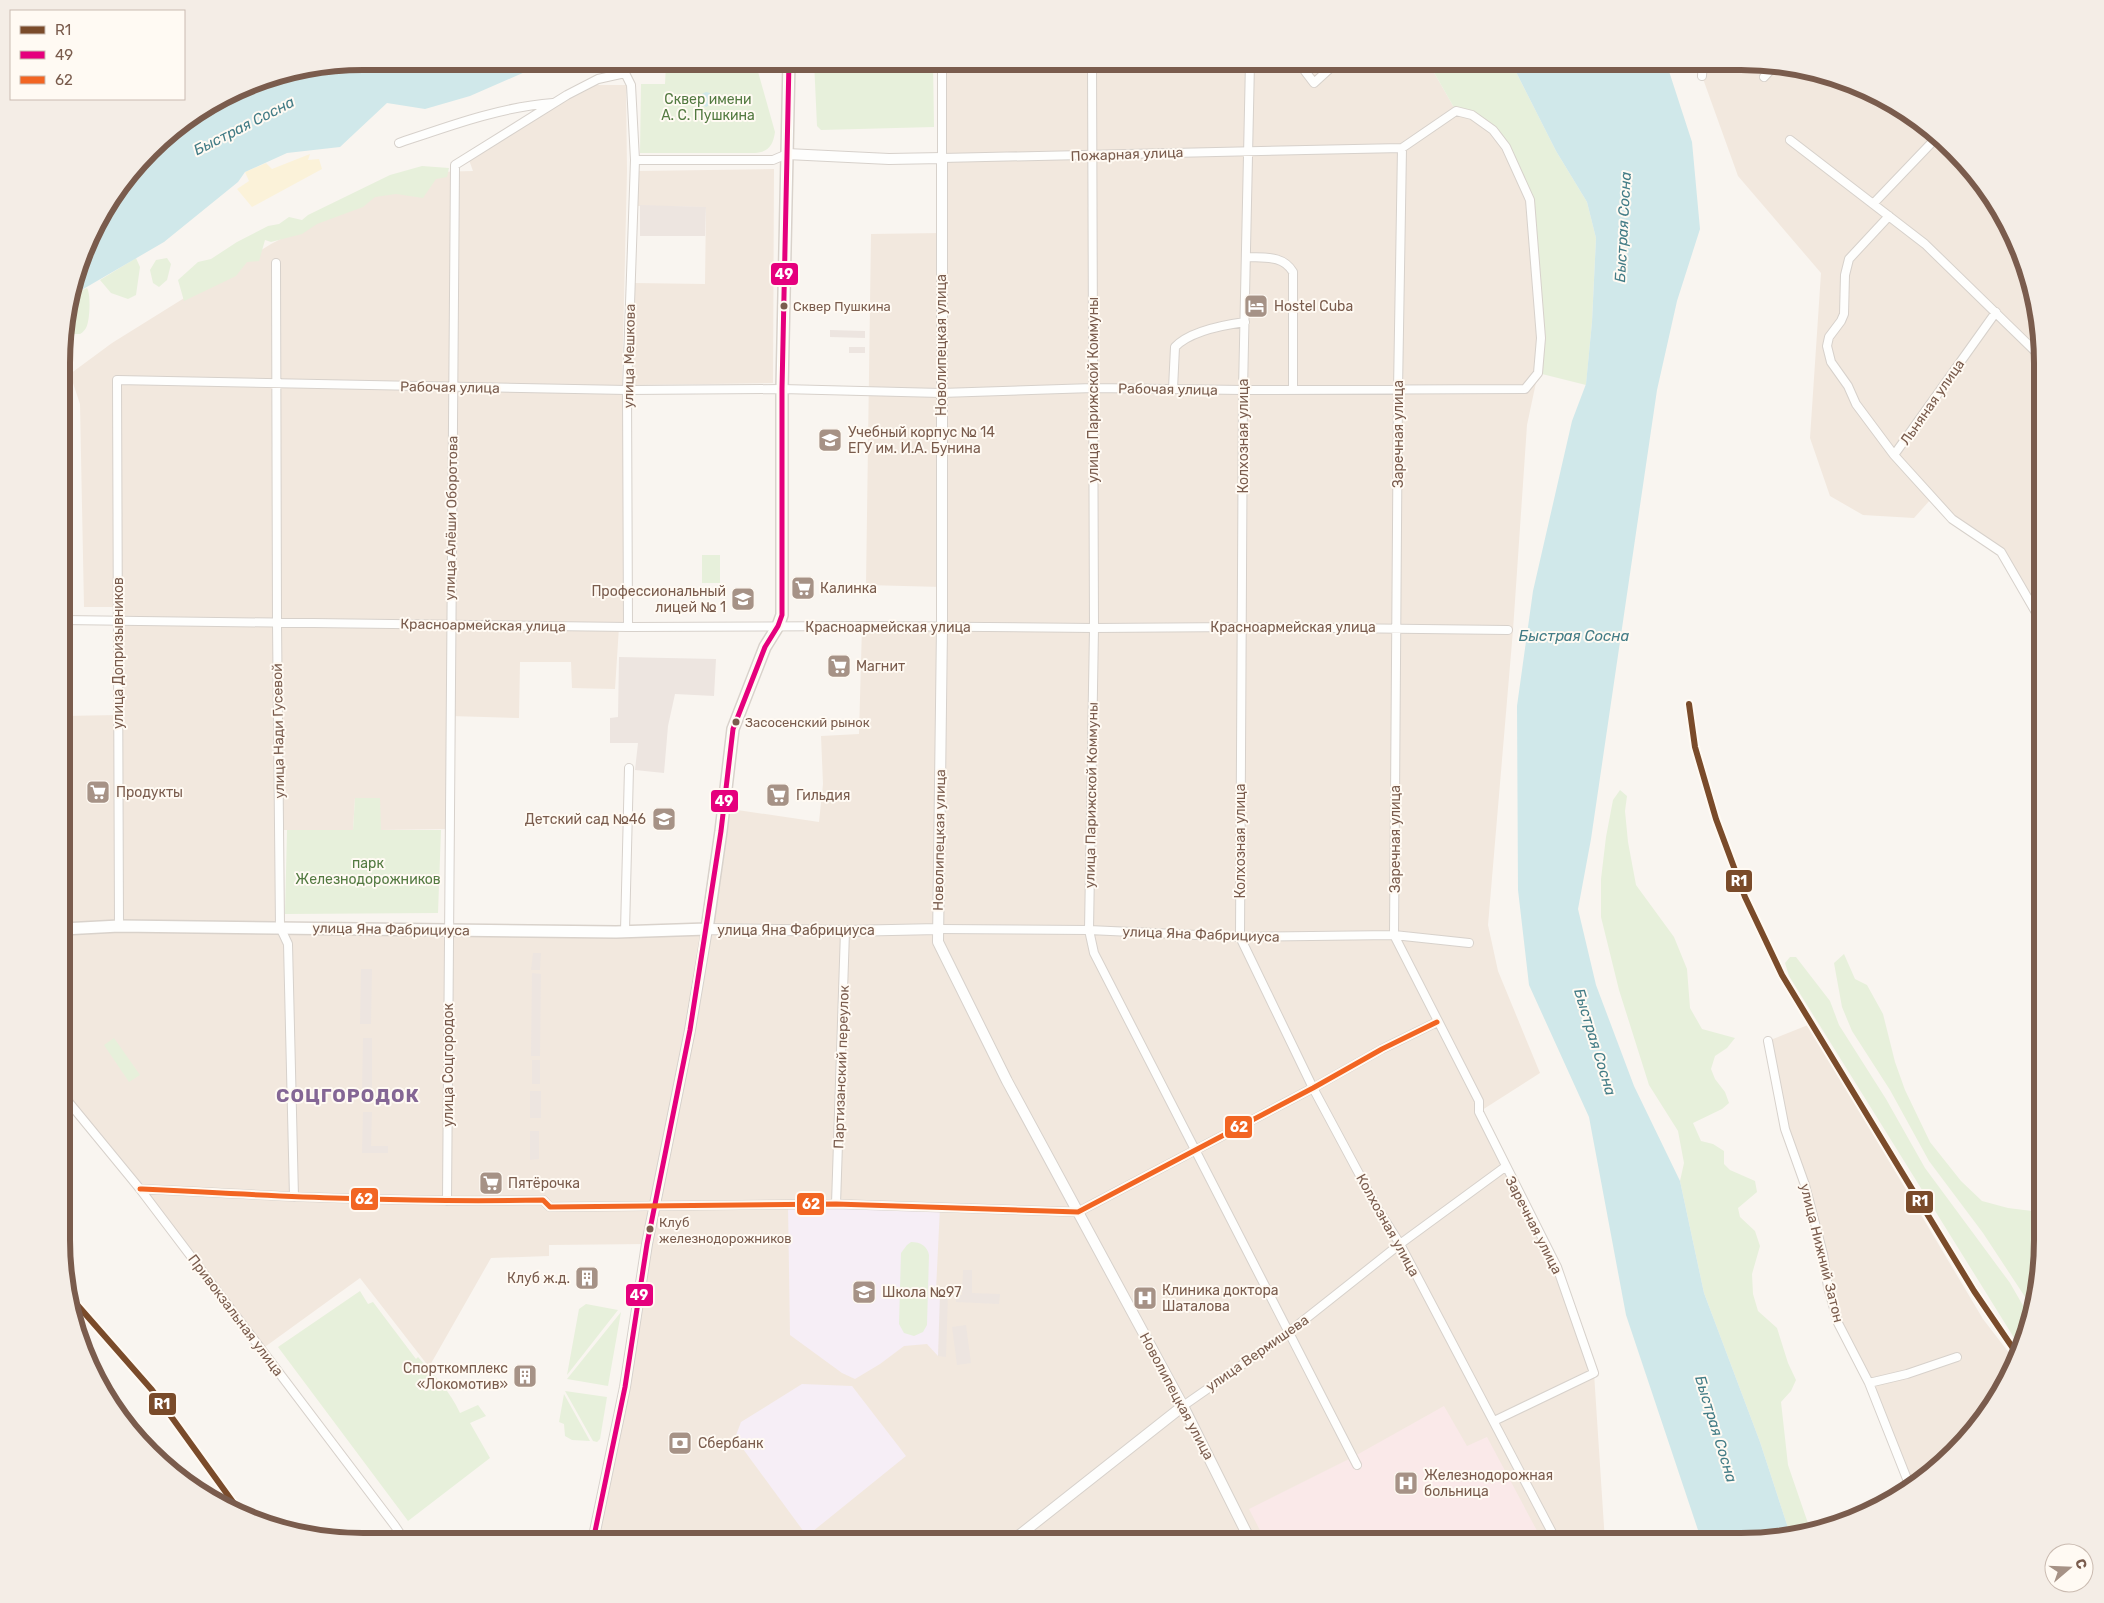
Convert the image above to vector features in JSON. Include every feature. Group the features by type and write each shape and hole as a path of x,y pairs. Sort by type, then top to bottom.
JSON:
{"main road":[{"path":"707,929 733,729 765,647 778,626 782,615 782,389 788,70"},
{"name":"улица Яна Фабрициуса","path":"70,930 119,926 625,931 707,929"}],"street":[{"name":"Новолипецкая улица","path":"942,70 942,627 938,942 990,1046 1183,1406 1247,1533"},
{"name":"улица Парижской Коммуны","path":"1092,70 1094,628 1089,930 1094,953 1357,1465"},
{"name":"Колхозная улица","path":"1250,70 1243,390 1240,937 1313,1088 1379,1211 1400,1244 1552,1533"},
{"path":"1304,70 1314,82 1327,70"},
{"path":"1702,70 1702,76"},
{"path":"1764,78 1769,72"},
{"name":"улица Мешкова","path":"555,102 598,79 624,73 631,85 635,160 627,390 628,627"},
{"path":"399,143 530,104 555,102"},
{"name":"улица Алёши Оборотова","path":"449,930 455,165 555,102"},
{"name":"Рабочая улица","path":"117,380 627,390 782,389 941,392 1093,388 1243,390 1525,389 1538,373 1541,338 1530,200 1506,147 1493,130 1472,115 1456,111 1402,148"},
{"path":"1790,140 1925,244 2033,349"},
{"path":"1873,204 1933,142"},
{"name":"Пожарная улица","path":"786,154 889,159 1402,148"},
{"name":"Заречная улица","path":"1402,148 1398,390 1394,935 1479,1101 1479,1112 1504,1167 1557,1267 1594,1374 1494,1421"},
{"path":"635,160 773,160 786,154"},
{"path":"1889,216 1849,259 1845,275 1844,314 1829,337 1827,346 1831,362 1848,386 1856,404 1894,455"},
{"path":"1247,257 1277,258 1288,263 1293,272 1293,390"},
{"name":"улица Нади Гусевой","path":"276,263 280,927 288,944 294,1197"},
{"name":"Льняная улица","path":"1996,312 1894,455 1952,519 2001,552 2034,608"},
{"path":"1172,389 1175,347 1181,341 1220,326 1245,322"},
{"name":"улица Допризывников","path":"117,380 119,926"},
{"name":"Красноармейская улица","path":"70,620 628,627 1242,627 1508,630"},
{"path":"625,931 628,768"},
{"path":"595,1533 625,1387 647,1244 690,1030 707,929"},
{"name":"улица Яна Фабрициуса","path":"707,929 845,931 1089,930 1240,937 1394,935 1469,943"},
{"name":"улица Соцгородок","path":"447,1201 449,930"},
{"name":"Партизанский переулок","path":"836,1204 845,931"},
{"path":"140,1189 294,1197 447,1201 543,1200 550,1207 836,1204 1078,1212 1313,1088 1382,1048 1437,1022"},
{"name":"улица Нижний Затон","path":"1768,1041 1785,1129 1805,1185 1838,1323 1868,1383 1908,1481"},
{"name":"Привокзальная улица","path":"70,1104 140,1189 400,1533"},
{"name":"улица Вермишева","path":"1022,1533 1183,1406 1289,1332 1400,1244 1504,1167"},
{"path":"1868,1383 1907,1374 1957,1357"}],"shaded area":[{"path":"942,70 1433,70 1456,111 1493,130 1530,200 1541,338 1538,373 1527,425 1513,630 1488,925 1498,971 1540,1073 1479,1112 1557,1267 1594,1373 1604,1533 594,1533 647,1244 549,1245 549,1256 491,1258 429,1367 360,1278 262,1349 70,1104 70,928 98,922 70,922 70,716 118,715 118,607 84,607 80,404 70,374 112,343 271,244 366,195 434,172 473,171 469,160 567,98 594,85 626,85 627,171 622,385 628,627 619,627 615,689 572,688 571,662 520,662 519,718 450,716 449,829 380,830 380,798 355,798 353,830 279,830 280,927 707,929 724,808 819,822 823,784 821,736 859,734 862,626 942,627 942,587 866,585 871,234 941,233"},
{"path":"1702,70 1780,73 1817,80 1853,92 1888,109 1920,130 1974,184 1985,200 2012,251 2024,287 2031,324 2034,363 2034,606 2001,552 1931,499 1914,518 1863,515 1830,496 1810,438 1821,273 1738,176 1702,76"},
{"path":"774,169 773,383 632,385 634,283 705,284 706,207 637,206 637,171"},
{"path":"640,205 706,207 705,236 640,236"},
{"path":"830,330 865,331 865,338 830,337"},
{"path":"849,347 865,347 865,353 849,353"},
{"path":"619,657 716,659 714,696 675,694 668,726 664,773 635,770 638,743 610,743 610,718 618,717"},
{"path":"533,953 541,953 540,970 531,970"},
{"path":"361,969 372,969 371,1024 360,1024"},
{"path":"532,973 541,974 540,1056 531,1056"},
{"path":"1808,1025 1983,1319 2011,1355 1995,1387 1974,1419 1948,1447 1920,1473 1908,1481 1869,1383 1838,1323 1823,1254 1785,1129 1768,1041"},
{"path":"363,1038 372,1038 372,1092 362,1092"},
{"path":"532,1060 540,1060 540,1084 532,1084"},
{"path":"530,1091 541,1091 541,1118 530,1118"},
{"path":"363,1112 372,1112 371,1146 388,1146 388,1153 362,1153"},
{"path":"530,1131 539,1131 539,1159 530,1160"},
{"name":"Школа №97","path":"788,1204 940,1207 936,1290 940,1293 938,1356 927,1344 904,1346 880,1364 855,1379 842,1373 790,1335"},
{"path":"963,1270 972,1270 972,1293 1000,1294 999,1304 956,1302 956,1295 962,1295"},
{"path":"939,1294 948,1294 946,1357 938,1356"},
{"path":"966,1325 971,1363 957,1365 952,1327"},
{"path":"802,1384 852,1386 906,1456 811,1533 805,1533 735,1438 741,1422"},
{"name":"Железнодорожная больница","path":"1444,1406 1467,1446 1487,1437 1538,1533 1261,1533 1249,1509 1353,1457"}],"green space":[{"name":"Сквер имени А. С. Пушкина","path":"666,70 758,70 775,132 770,147 755,153 640,153 641,84 665,84"},
{"path":"814,70 933,70 934,127 821,130 817,126"},
{"path":"1433,70 1515,70 1556,151 1587,202 1596,238 1592,322 1586,385 1538,373 1530,200 1493,130 1456,111"},
{"path":"422,166 449,168 447,177 436,179 423,198 396,194 375,197 363,207 317,224 302,234 271,242 265,240 259,261 247,262 236,276 184,301 178,280 198,262 211,259 237,242 268,226 279,224 289,217 302,220 308,215 390,175"},
{"path":"136,258 140,267 136,295 128,299 111,293 100,280"},
{"path":"167,258 171,264 167,280 159,287 153,283 150,270 156,260"},
{"path":"87,288 89,314 87,325 81,334 72,334 73,324 79,292"},
{"path":"702,555 720,555 720,583 702,583"},
{"path":"1620,790 1627,796 1625,811 1628,842 1636,885 1674,937 1687,969 1690,1008 1702,1029 1735,1038 1727,1048 1715,1056 1711,1069 1715,1079 1725,1092 1729,1103 1722,1109 1693,1123 1701,1141 1713,1144 1724,1151 1724,1164 1730,1170 1755,1181 1757,1192 1738,1208 1740,1217 1755,1231 1760,1246 1752,1274 1753,1294 1758,1311 1777,1328 1788,1363 1796,1380 1791,1391 1781,1402 1788,1465 1809,1525 1788,1529 1760,1442 1704,1293 1680,1181 1684,1163 1678,1131 1649,1085 1619,990 1601,917 1601,879 1613,800"},
{"name":"парк Железнодорожников","path":"355,798 380,798 381,830 441,830 438,913 285,914 287,830 353,830"},
{"path":"1844,954 1855,979 1867,985 1883,1014 1895,1062 1905,1090 1930,1142 1961,1181 1982,1201 2008,1208 2034,1211 2033,1260 2027,1300 1983,1233 1929,1161 1890,1090 1852,1031 1842,1007 1834,963"},
{"path":"1790,957 1796,957 1830,1001 1839,1025 1886,1099 1925,1168 2010,1283 2025,1310 2016,1341 1789,976 1785,963"},
{"path":"114,1038 140,1075 129,1082 104,1045"},
{"path":"911,1242 923,1245 929,1255 927,1325 923,1332 914,1336 904,1333 899,1324 901,1253"},
{"path":"360,1291 368,1304 373,1302 416,1359 418,1357 441,1384 460,1413 478,1405 486,1416 470,1423 490,1458 408,1521 278,1347"},
{"path":"586,1304 618,1310 567,1375 579,1309"},
{"path":"621,1312 608,1386 567,1379"},
{"path":"565,1391 607,1397 600,1439 597,1442 593,1441"},
{"path":"564,1394 590,1441 572,1440 565,1436 564,1424 559,1422"},
{"path":"1882,1494 1888,1494 1878,1499"}],"sand":[{"path":"310,154 308,160 319,159 322,169 252,207 237,189 249,181 245,172 266,163 272,169"}],"water":[{"path":"529,70 470,96 425,109 387,103 340,147 287,153 245,172 238,182 164,242 79,291 100,233 130,184 184,130 233,100 287,80 343,71"},
{"name":"Быстрая Сосна","path":"1515,70 1669,70 1692,142 1700,229 1677,301 1657,390 1591,839 1578,909 1596,985 1634,1086 1680,1181 1704,1293 1760,1442 1788,1529 1780,1530 1741,1533 1699,1533 1626,1315 1589,1117 1529,985 1518,890 1517,706 1533,591 1572,421 1586,384 1592,322 1596,238 1587,202 1556,151"},
{"path":"710,93 709,105 706,107 703,105 702,94"}],"transit line":[{"name":"49","path":"595,1533 625,1387 647,1244 690,1030 721,831 733,729 765,647 778,626 782,615 782,389 789,70"},
{"name":"R1","path":"1689,704 1695,747 1716,819 1745,897 1782,975 1974,1291 2013,1348"},
{"name":"62","path":"140,1189 392,1200 543,1200 550,1207 836,1204 1078,1212 1313,1088 1382,1049 1437,1022"},
{"name":"R1","path":"78,1305 152,1390 234,1503"}],"place":[{"name":"Сквер Пушкина","path":"784,306"},
{"name":"Hostel Cuba","path":"1256,306"},
{"name":"Учебный корпус № 14 ЕГУ им. И.А. Бунина","path":"830,440"},
{"name":"Калинка","path":"803,588"},
{"name":"Профессиональный лицей № 1","path":"743,599"},
{"name":"Магнит","path":"839,666"},
{"name":"Засосенский рынок","path":"736,722"},
{"name":"Продукты","path":"98,792"},
{"name":"Гильдия","path":"778,795"},
{"name":"Детский сад №46","path":"664,819"},
{"name":"Пятёрочка","path":"491,1183"},
{"name":"Клуб железнодорожников","path":"650,1229"},
{"name":"Клуб ж.д.","path":"587,1278"},
{"name":"Школа №97","path":"864,1292"},
{"name":"Клиника доктора Шаталова","path":"1145,1298"},
{"name":"Спорткомплекс «Локомотив»","path":"525,1376"},
{"name":"Сбербанк","path":"680,1443"},
{"name":"Железнодорожная больница","path":"1406,1483"}],"district":[{"name":"СОЦГОРОДОК","path":"348,1095"}]}
